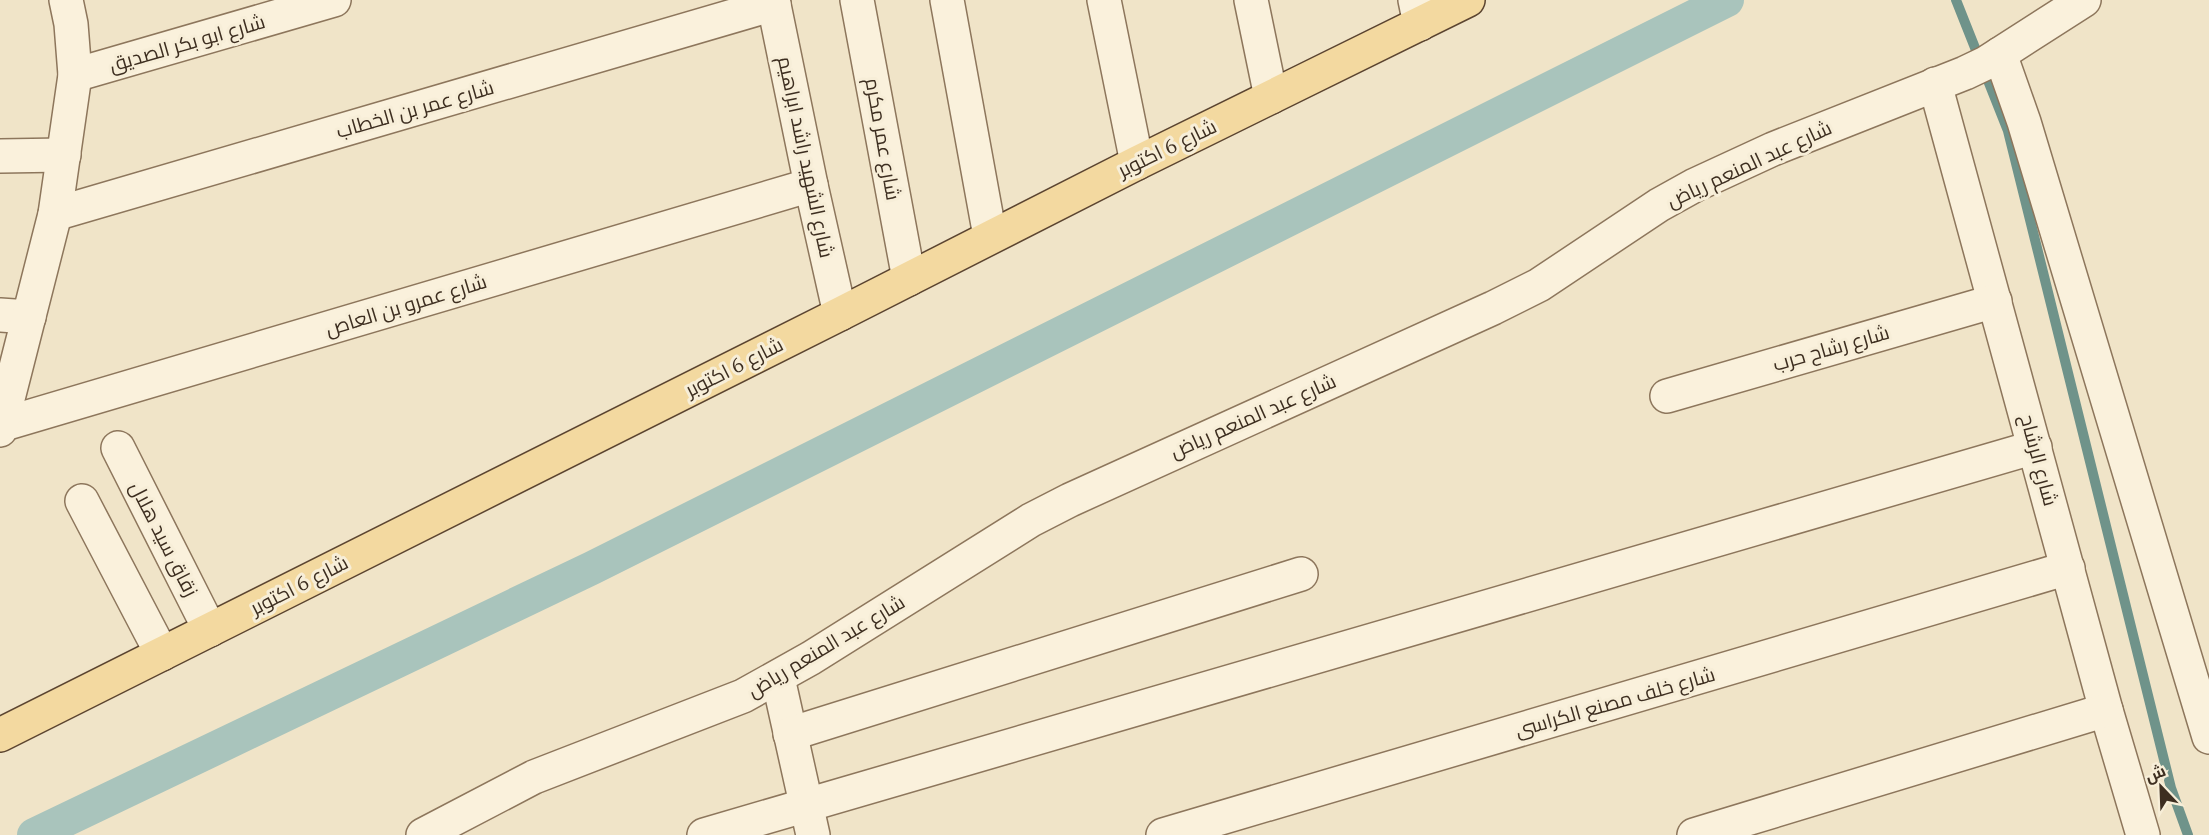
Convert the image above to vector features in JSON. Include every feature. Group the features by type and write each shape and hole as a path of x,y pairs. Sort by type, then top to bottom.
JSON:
{"main road":[{"name":"شارع 6 اكتوبر","path":"0,735 1270,97 1417,12 1468,0"}],"street":[{"path":"2,419 14,316 55,214 75,75 71,24 66,0"},
{"name":"شارع ابو بكر الصديق","path":"75,75 334,0"},
{"name":"شارع عمر مكرم","path":"857,0 909,279"},
{"path":"947,0 990,236"},
{"path":"1104,0 1137,163"},
{"path":"1251,0 1270,97"},
{"name":"شارع عبد المنعم رياض","path":"423,835 534,777 743,696 778,678 1031,520 1070,500 1502,304 1547,280 1659,205 1734,166 1939,84 1993,58 2084,0"},
{"name":"شارع الشهيد راشد ابراهيم","path":"774,2 840,314"},
{"name":"شارع عمر بن الخطاب","path":"55,214 774,2"},
{"path":"1993,58 2024,122 2209,738"},
{"name":"شارع الرشاح","path":"1939,84 2106,710 2143,835"},
{"path":"0,156 64,155"},
{"name":"شارع عمرو بن العاص","path":"2,419 811,185"},
{"name":"شارع رشاح حرب","path":"1667,396 1995,300"},
{"path":"704,835 2036,447"},
{"name":"زقاق سيد هلال","path":"118,448 210,630"},
{"path":"82,501 162,654"},
{"name":"شارع خلف مصنع الكراسى","path":"1163,835 2068,568"},
{"path":"790,734 1301,574"},
{"path":"778,678 813,835"},
{"path":"1694,835 2106,710"}],"waterway":[{"path":"34,835 592,568 1727,0"},
{"path":"1956,0 2008,131 2171,788 2188,835"}]}
